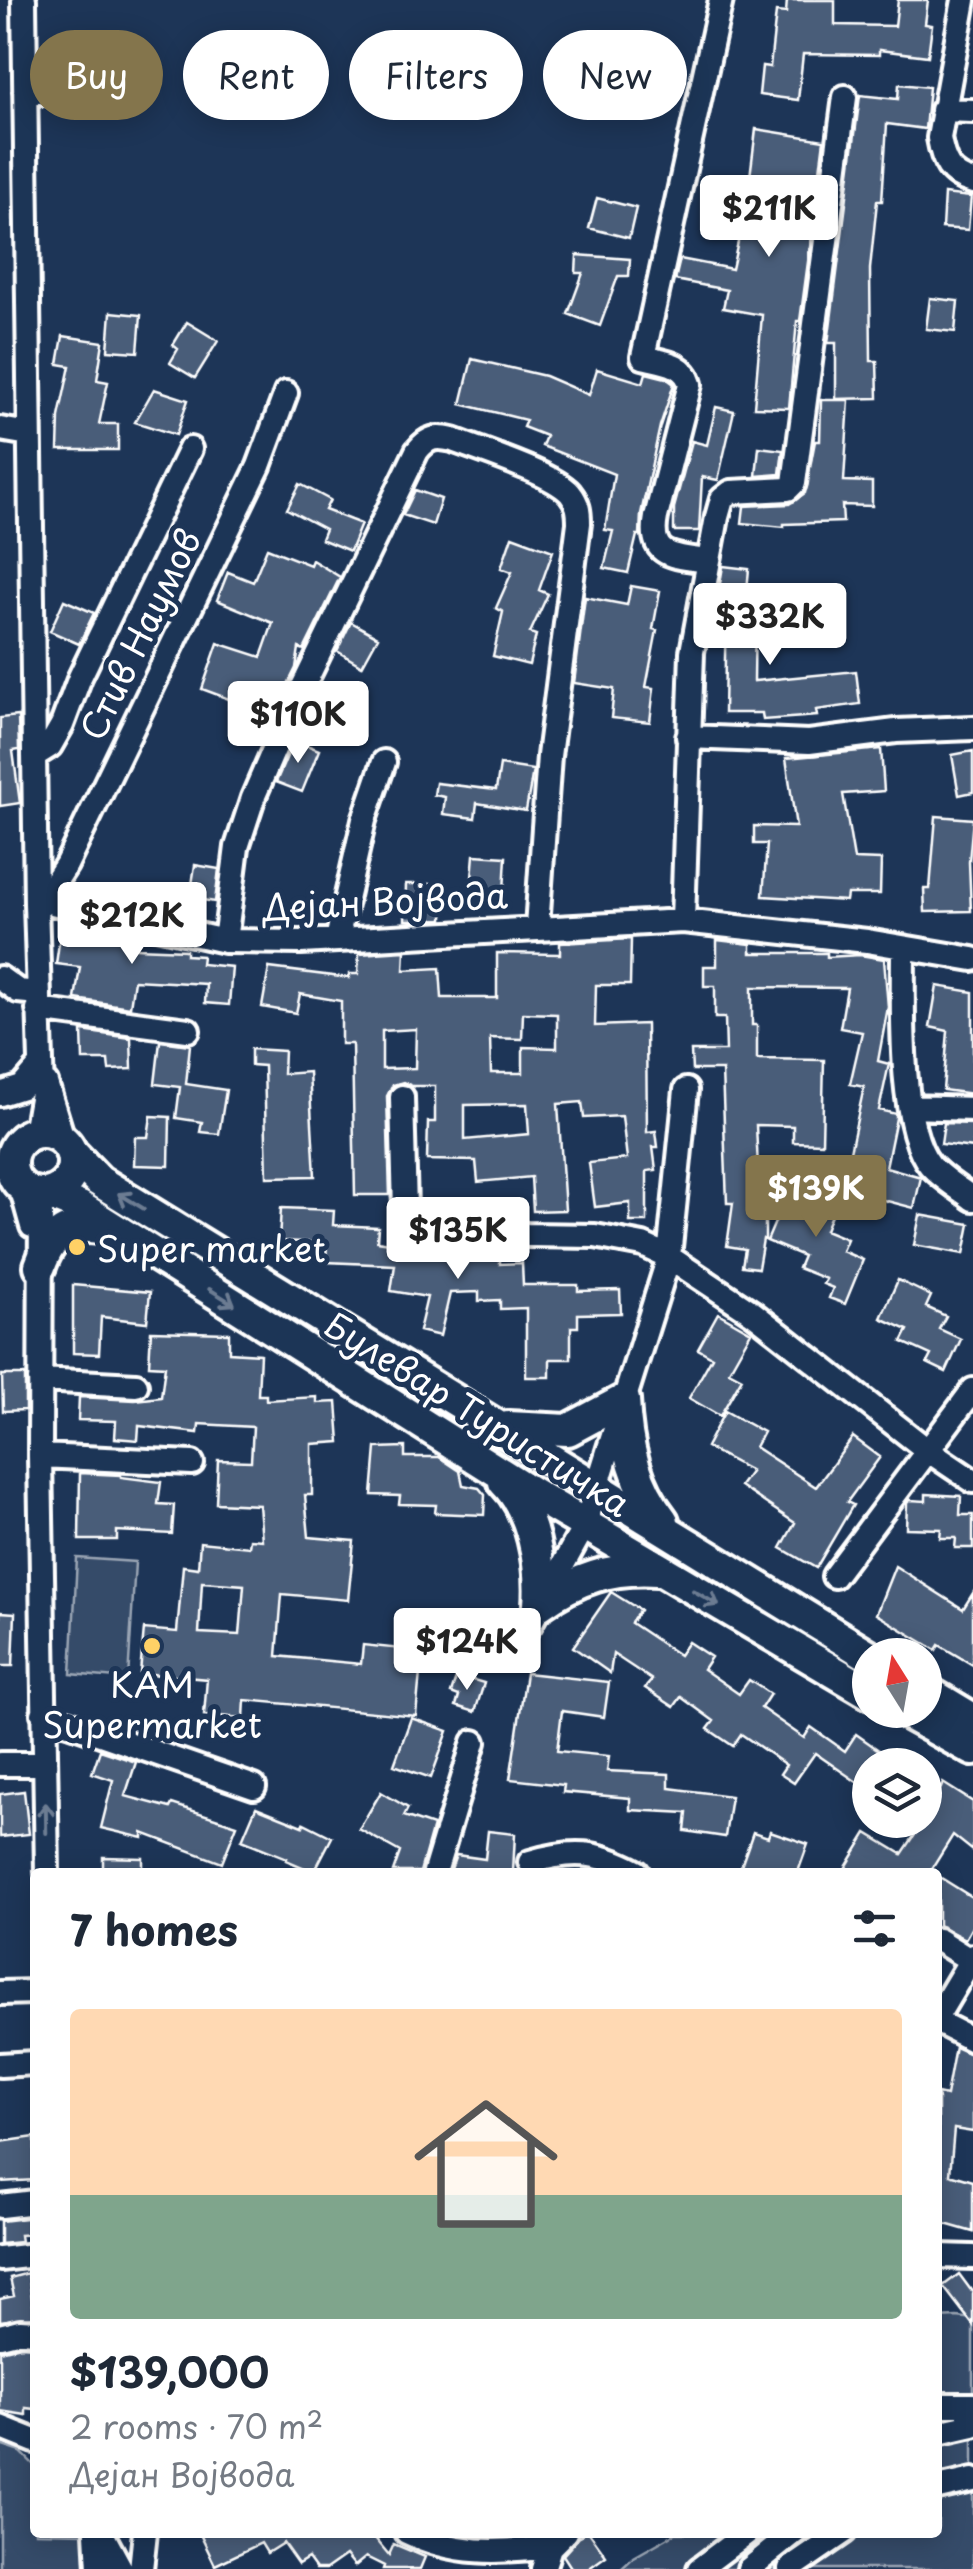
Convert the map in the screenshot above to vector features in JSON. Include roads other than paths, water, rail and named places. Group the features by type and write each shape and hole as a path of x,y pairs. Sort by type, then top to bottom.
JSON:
{"main road":[{"path":"0,1123 32,1134 55,1135 68,1147 70,1176 59,1191 24,1181 14,1150 32,1134"},
{"name":"Булевар Туристичка","path":"68,1147 99,1181 852,1645"},
{"name":"Булевар Туристичка","path":"24,1181 120,1232 585,1525 852,1683"},
{"path":"40,1266 46,1250 65,1231 82,1226 120,1232"},
{"path":"500,1426 568,1430 624,1400 634,1472 646,1499 674,1536"},
{"path":"481,1460 512,1491 526,1515 540,1586 534,1616"},
{"path":"534,1616 563,1588 598,1574 659,1570"},
{"path":"942,1700 973,1719"},
{"path":"933,1728 973,1750"}],"street":[{"name":"Стив Наумов","path":"24,0 42,1093 32,1134"},
{"path":"708,561 666,554 656,544 653,530 690,384 687,374 676,366 642,357 721,0"},
{"path":"964,0 939,138 943,158 952,173 973,182"},
{"path":"25,91 30,91"},
{"path":"683,921 692,652 708,561 722,499 745,488 788,489 794,483 845,97"},
{"path":"942,110 973,110"},
{"name":"Стив Наумов","path":"40,902 66,864 251,483 286,392"},
{"path":"0,429 30,434"},
{"path":"226,941 237,848 253,798 417,451 425,441 437,436 551,480 568,490 579,506 580,523 549,756 536,927"},
{"path":"34,756 50,746 62,725 80,677 190,448"},
{"path":"688,738 809,742 896,731 973,728"},
{"path":"337,940 364,820 384,762"},
{"name":"Дејан Војвода","path":"40,902 226,941 337,940 683,921 867,941 973,959"},
{"path":"903,950 910,1107 918,1142 930,1165 973,1200"},
{"path":"0,978 38,1001 188,1030"},
{"path":"0,1094 22,1086 41,1065 68,1147"},
{"path":"534,1616 585,1525 669,1257 686,1090"},
{"path":"402,1097 405,1210 412,1220 423,1226 595,1236 644,1245 754,1313 927,1450 973,1480"},
{"path":"910,1107 973,1109"},
{"path":"24,1181 40,1266 48,1868"},
{"path":"40,1380 136,1385"},
{"path":"834,1576 973,1390"},
{"path":"40,1456 192,1463"},
{"path":"44,1714 254,1787"},
{"path":"436,1868 474,1742"},
{"path":"0,1764 44,1764"},
{"path":"530,1862 560,1853 599,1855 628,1868"},
{"path":"942,1942 971,1958 942,2012"},
{"path":"0,1994 30,1992"},
{"path":"942,2021 973,2040"},
{"path":"0,2065 30,2063"},
{"path":"0,2206 30,2203"},
{"path":"0,2259 30,2256"},
{"path":"942,2256 973,2257"},
{"path":"0,2336 30,2332"},
{"path":"942,2405 973,2405"},
{"path":"942,2433 973,2425"},
{"path":"0,2427 30,2438"},
{"path":"942,2487 973,2480"},
{"path":"98,2569 99,2538"},
{"path":"103,2538 121,2569"},
{"path":"141,2569 145,2538"},
{"path":"421,2538 441,2547 482,2553 553,2549"},
{"path":"699,2569 740,2538"},
{"path":"749,2569 788,2538"},
{"path":"790,2569 835,2538"}],"place":[{"name":"Super market","path":"77,1247"},
{"name":"KAM Supermarket","path":"152,1646"}]}
